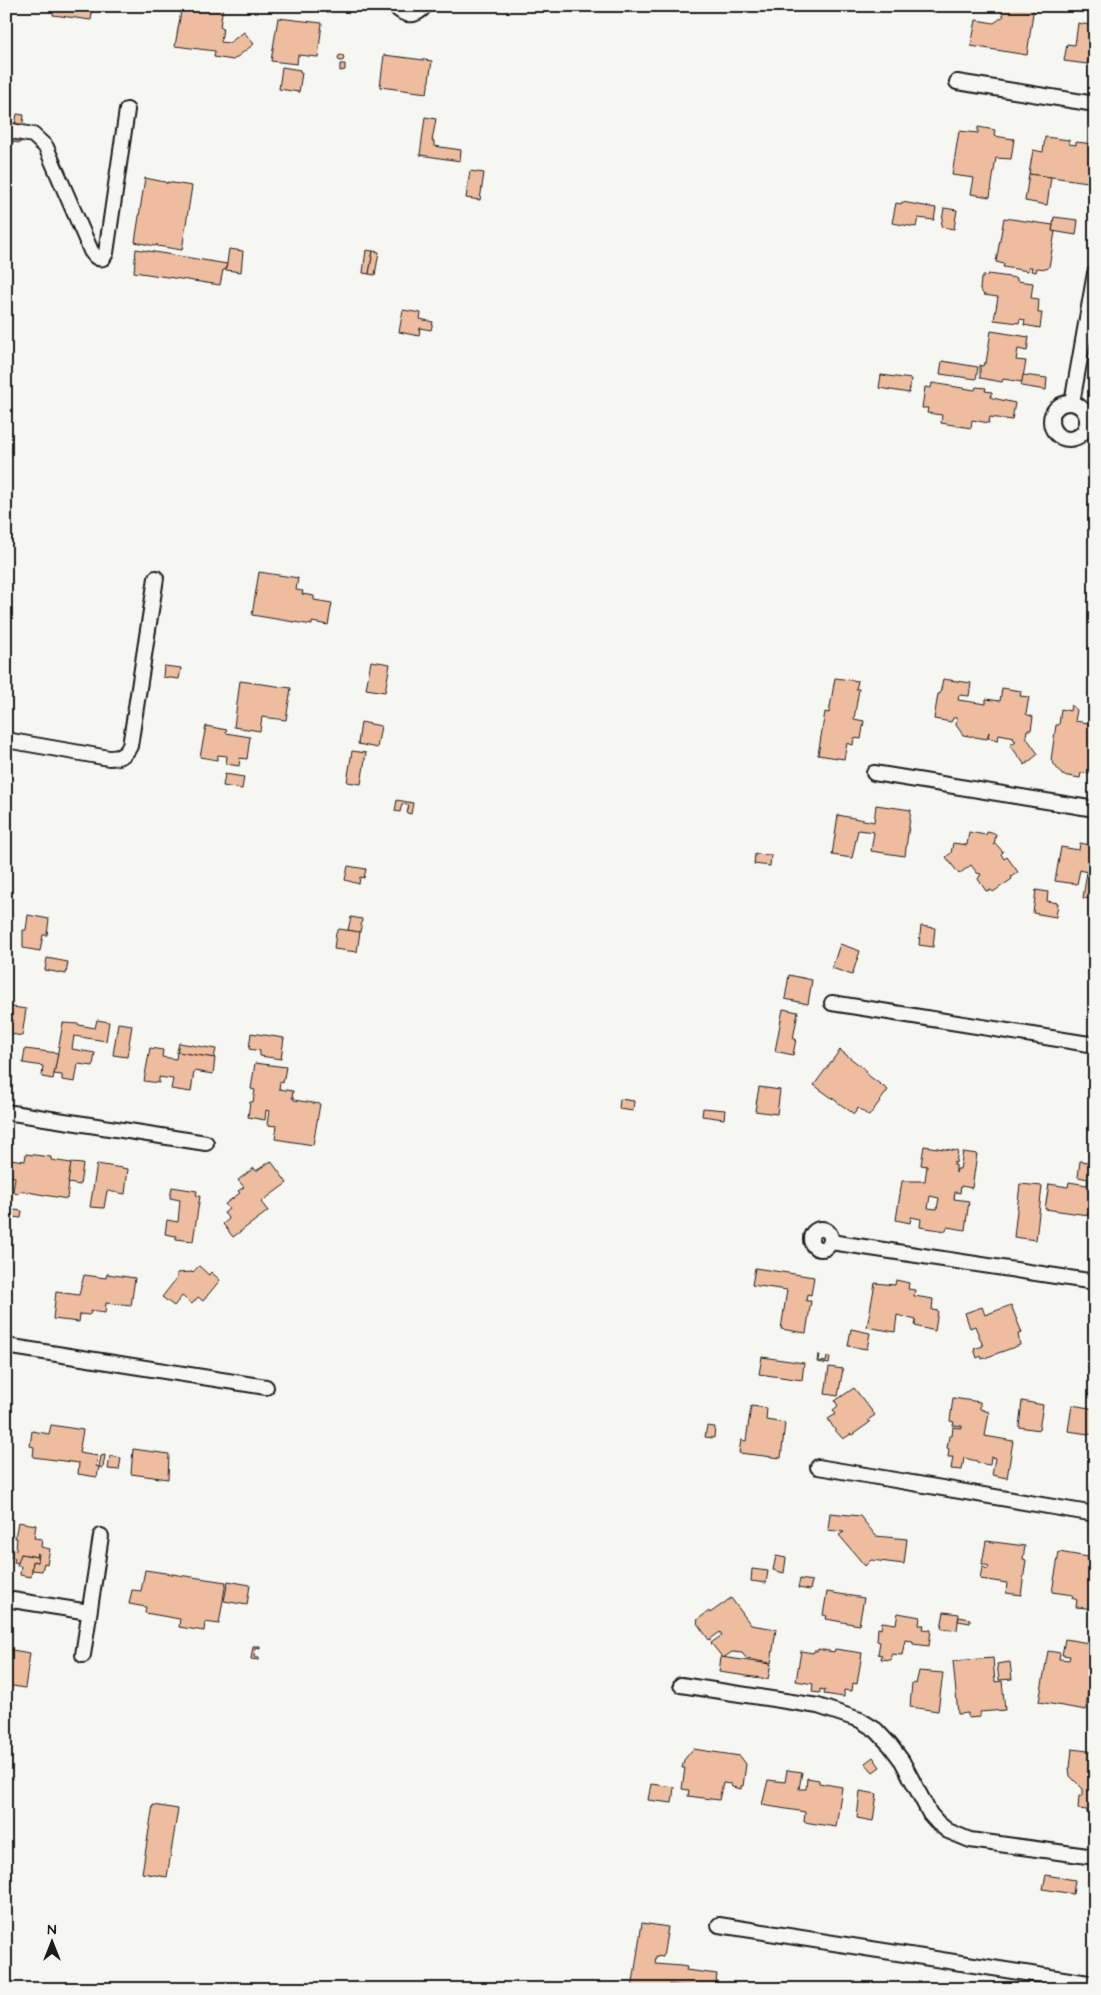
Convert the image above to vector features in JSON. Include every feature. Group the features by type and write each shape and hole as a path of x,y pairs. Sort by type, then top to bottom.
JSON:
{"street":[{"path":"395,6 399,12 410,15 416,14 425,6"},
{"path":"957,82 1095,104"},
{"path":"6,130 33,136 46,146 91,251 100,259 106,253 127,110"},
{"path":"1072,403 1095,272"},
{"path":"6,740 108,758 119,758 124,755 130,746 156,578"},
{"path":"874,773 1095,809"},
{"path":"832,1003 1095,1045"},
{"path":"6,1112 206,1142"},
{"path":"831,1242 1095,1282"},
{"path":"6,1346 266,1387"},
{"path":"818,1467 1095,1514"},
{"path":"83,1655 101,1536"},
{"path":"6,1600 89,1612"},
{"path":"682,1686 818,1706 860,1720 876,1730 890,1745 902,1761 930,1814 948,1830 970,1840 1095,1857"},
{"path":"719,1925 1095,1984"}],"building":[{"path":"54,6 93,6 91,20 53,15"},
{"path":"182,6 223,6 220,27 223,28 221,42 229,43 244,32 254,44 233,60 214,57 215,51 175,46"},
{"path":"996,6 1034,6 1027,55 971,46 976,20 994,23 1004,16"},
{"path":"278,18 322,23 318,57 298,55 297,64 271,61"},
{"path":"1078,23 1095,26 1095,63 1088,60 1087,64 1064,61 1067,44 1075,45"},
{"path":"341,55 344,58 341,61 338,58"},
{"path":"384,55 432,61 427,93 380,87"},
{"path":"340,64 345,64 345,70 340,71"},
{"path":"282,67 300,70 300,73 302,73 299,92 279,89"},
{"path":"17,114 24,115 20,143 12,142"},
{"path":"425,117 436,119 432,141 434,141 434,146 461,150 460,161 420,155"},
{"path":"978,127 995,130 994,136 1014,139 1011,159 996,158 990,197 971,194 974,178 952,175 959,131 978,133"},
{"path":"1045,137 1069,140 1069,144 1076,145 1076,142 1094,144 1088,182 1029,174 1033,150 1043,152"},
{"path":"470,171 484,173 480,200 466,198"},
{"path":"1029,174 1051,177 1047,205 1025,201"},
{"path":"145,178 167,184 167,182 192,186 182,250 157,246 157,244 155,246 135,242"},
{"path":"902,202 936,208 934,220 918,218 916,227 892,223 896,203 901,204"},
{"path":"944,208 957,210 954,229 941,227"},
{"path":"1054,217 1078,220 1076,235 1052,231"},
{"path":"1004,218 1053,225 1052,231 1055,232 1049,267 1047,269 1037,268 1036,272 1031,271 1032,267 1028,267 1028,271 1003,267 1004,264 996,262"},
{"path":"136,249 227,264 226,270 223,270 220,285 134,272"},
{"path":"229,249 243,251 241,272 226,270"},
{"path":"366,250 373,251 369,274 363,273"},
{"path":"373,251 379,252 375,275 369,274"},
{"path":"988,274 1017,278 1017,281 1033,283 1031,298 1039,299 1038,313 1042,313 1040,328 1024,325 1025,320 1020,319 1019,323 994,320 998,297 984,295 980,289 981,278 983,278 983,275 987,276"},
{"path":"403,310 421,313 420,319 433,322 431,330 420,328 419,336 399,332"},
{"path":"991,331 1029,337 1027,351 1018,349 1016,360 1026,361 1022,382 1003,379 1002,382 980,378 980,365 983,366 986,363"},
{"path":"942,361 978,367 976,379 940,374"},
{"path":"881,375 911,379 909,393 879,388"},
{"path":"1023,375 1047,378 1046,390 1021,386"},
{"path":"932,383 975,390 976,387 986,388 985,391 992,392 991,397 1015,403 1012,420 990,417 989,423 972,420 971,428 941,423 942,415 927,413 928,408 922,408 925,387 931,388"},
{"path":"259,572 298,578 296,590 303,591 302,594 314,596 314,600 332,603 328,625 312,622 312,625 252,615"},
{"path":"371,661 390,664 385,692 366,689"},
{"path":"164,666 181,668 179,679 163,677"},
{"path":"835,678 858,681 856,689 859,689 854,719 864,721 861,739 854,738 853,745 847,743 844,759 818,755 825,712 829,713"},
{"path":"943,679 971,683 969,696 959,695 958,700 986,704 986,699 1000,701 1002,688 1021,691 1020,696 1029,697 1026,714 1033,717 1031,730 1027,730 1026,737 1038,754 1025,765 1010,745 1016,741 1013,739 1014,737 999,734 998,740 988,738 989,732 987,739 963,735 956,725 957,718 953,718 951,722 934,719 938,694 940,694"},
{"path":"240,681 291,688 286,720 262,717 260,731 234,727"},
{"path":"1071,705 1077,710 1075,721 1095,724 1095,774 1093,773 1094,768 1091,768 1090,774 1081,773 1080,778 1062,775 1051,760 1056,725 1059,725 1061,709 1070,711"},
{"path":"361,722 381,726 377,748 358,744"},
{"path":"206,726 227,730 226,733 250,737 247,759 240,758 239,766 226,764 227,756 218,755 217,760 200,757"},
{"path":"352,751 366,753 361,784 347,782"},
{"path":"225,774 244,777 242,789 223,786"},
{"path":"397,800 413,803 411,814 407,813 409,805 402,804 400,812 395,811"},
{"path":"876,805 911,810 905,856 871,851 874,832 858,830 852,858 832,855 838,815 874,822"},
{"path":"969,832 986,835 987,832 996,834 994,845 996,844 1003,852 1001,854 1004,859 1007,857 1018,872 1011,877 1012,879 993,892 991,890 986,891 978,879 981,874 977,873 971,865 959,874 946,857 951,853 953,843 967,845"},
{"path":"1080,843 1095,846 1095,900 1083,898 1087,872 1080,870 1077,884 1055,881 1061,847 1079,850"},
{"path":"755,854 771,855 770,866 754,864"},
{"path":"348,866 366,869 364,878 360,877 359,884 345,880"},
{"path":"1036,890 1048,892 1047,901 1058,903 1056,917 1033,913"},
{"path":"28,915 49,919 47,935 43,935 40,951 23,948 23,930 26,930"},
{"path":"351,917 362,919 360,933 348,930"},
{"path":"921,926 935,928 933,947 919,945"},
{"path":"339,929 360,932 357,952 334,949 336,933"},
{"path":"840,944 860,951 852,975 832,968"},
{"path":"47,958 68,962 66,974 45,970"},
{"path":"789,975 812,980 808,1004 785,999"},
{"path":"6,1006 26,1009 22,1036 6,1033"},
{"path":"783,1009 798,1012 793,1039 796,1039 793,1055 775,1051"},
{"path":"97,1020 109,1022 106,1041 74,1036 72,1049 95,1053 93,1066 78,1064 75,1082 62,1080 62,1075 54,1074 63,1023 95,1028"},
{"path":"118,1023 132,1025 127,1057 113,1055"},
{"path":"251,1033 284,1038 281,1059 260,1056 260,1051 249,1049"},
{"path":"179,1043 216,1049 214,1058 177,1052"},
{"path":"150,1048 163,1050 162,1057 176,1059 177,1052 215,1058 213,1074 194,1071 191,1092 171,1089 173,1079 159,1077 159,1083 144,1081"},
{"path":"25,1049 58,1053 53,1079 42,1077 43,1066 23,1063"},
{"path":"840,1050 867,1071 865,1073 888,1090 869,1116 858,1108 854,1114 814,1085"},
{"path":"255,1063 286,1067 283,1083 280,1082 279,1089 293,1091 292,1098 294,1100 320,1104 313,1145 275,1139 277,1126 267,1125 269,1111 266,1110 265,1120 248,1117 250,1102 253,1102 255,1090 251,1089"},
{"path":"759,1087 780,1090 777,1114 755,1111"},
{"path":"620,1099 634,1101 633,1111 619,1109"},
{"path":"703,1108 725,1110 724,1119 702,1116"},
{"path":"924,1146 958,1151 956,1163 954,1162 956,1173 957,1169 960,1169 963,1152 977,1154 972,1188 961,1186 960,1193 955,1192 954,1199 969,1201 965,1230 947,1227 946,1231 920,1227 921,1219 911,1217 910,1223 896,1220 902,1181 925,1181 927,1166 921,1165","holes":["930,1196 939,1198 937,1209 928,1208"]},
{"path":"6,1154 10,1155 10,1159 25,1161 26,1154 51,1157 51,1160 71,1163 67,1199 22,1191 16,1194 13,1191 15,1177 11,1176 6,1204"},
{"path":"271,1161 287,1183 261,1202 268,1211 233,1237 223,1224 229,1219 224,1213 229,1209 225,1204 240,1193 238,1191 244,1187 238,1180 254,1168 256,1171"},
{"path":"1080,1161 1095,1163 1095,1187 1092,1188 1088,1215 1045,1209 1049,1184 1068,1187 1069,1182 1087,1185 1088,1179 1078,1177"},
{"path":"71,1163 83,1164 80,1185 68,1183"},
{"path":"97,1164 128,1169 125,1194 107,1191 104,1208 90,1207"},
{"path":"1020,1184 1042,1186 1036,1240 1014,1237"},
{"path":"172,1187 197,1191 196,1195 200,1196 193,1241 176,1239 176,1236 165,1234 167,1220 178,1222 180,1200 170,1198"},
{"path":"6,1209 22,1211 21,1218 6,1216"},
{"path":"199,1266 209,1275 211,1272 220,1280 203,1301 198,1297 192,1304 182,1296 174,1306 162,1297 177,1278 177,1273 192,1273"},
{"path":"755,1268 814,1277 811,1295 807,1294 806,1301 811,1301 806,1333 781,1329 787,1290 752,1285"},
{"path":"107,1274 135,1278 131,1306 106,1303 105,1313 90,1311 89,1315 80,1314 79,1322 53,1319 56,1292 79,1295 84,1275 106,1278"},
{"path":"896,1280 909,1283 908,1289 915,1290 914,1296 933,1299 932,1310 938,1311 935,1331 915,1326 916,1320 897,1315 895,1332 867,1327 875,1283 895,1285"},
{"path":"1011,1305 1022,1333 1018,1334 1020,1345 982,1359 981,1356 977,1358 974,1349 983,1346 975,1326 970,1328 965,1313 982,1307 985,1315"},
{"path":"851,1329 870,1333 867,1349 848,1346"},
{"path":"1095,1341 1095,1351 1090,1344"},
{"path":"818,1355 820,1355 819,1361 826,1362 827,1357 830,1357 829,1364 817,1362"},
{"path":"762,1357 804,1363 802,1380 759,1374"},
{"path":"829,1367 843,1369 838,1396 825,1394"},
{"path":"6,1376 11,1376 8,1399 6,1399"},
{"path":"854,1388 875,1415 868,1420 869,1423 843,1439 828,1419 836,1414 833,1410 838,1406 835,1401"},
{"path":"953,1398 980,1402 980,1409 989,1412 985,1436 1013,1441 1007,1478 992,1475 995,1458 991,1457 990,1465 964,1458 962,1470 951,1469 953,1457 948,1457 949,1449 947,1448 949,1436 952,1436 953,1427 962,1428 962,1426 953,1425 954,1422 950,1421"},
{"path":"1022,1401 1043,1405 1039,1430 1019,1427"},
{"path":"1072,1405 1095,1409 1095,1435 1068,1431"},
{"path":"751,1406 767,1408 766,1420 785,1423 781,1458 739,1453 741,1440 746,1441"},
{"path":"51,1425 83,1430 79,1453 98,1456 96,1466 99,1467 97,1477 78,1474 79,1463 33,1457 34,1447 30,1446 32,1431 49,1434"},
{"path":"707,1426 715,1427 714,1438 705,1437"},
{"path":"133,1449 169,1454 168,1479 131,1474"},
{"path":"105,1455 103,1468 99,1467 101,1456"},
{"path":"110,1456 121,1458 119,1470 108,1469"},
{"path":"1095,1460 1095,1492 1090,1491"},
{"path":"830,1513 860,1516 876,1536 907,1539 904,1564 871,1560 865,1566 839,1535 844,1532 828,1530"},
{"path":"18,1522 36,1525 34,1538 42,1539 41,1547 50,1549 47,1564 44,1563 42,1571 32,1570 33,1561 38,1562 39,1554 37,1553 37,1557 21,1554 19,1563 14,1562 15,1558 9,1557 11,1549 16,1550 17,1538 15,1538"},
{"path":"986,1541 1025,1546 1023,1559 1026,1560 1021,1595 1006,1593 1007,1583 980,1579 982,1567 988,1569 989,1566 982,1564"},
{"path":"1059,1552 1088,1557 1087,1566 1095,1567 1095,1609 1076,1607 1077,1600 1072,1598 1073,1595 1052,1592"},
{"path":"37,1553 38,1562 33,1561 31,1577 20,1575 21,1566 17,1566 21,1554 37,1557"},
{"path":"776,1556 786,1558 784,1573 773,1570"},
{"path":"752,1569 768,1571 766,1583 751,1581"},
{"path":"145,1570 226,1582 219,1624 205,1622 204,1631 179,1627 180,1619 145,1613 146,1607 129,1604 132,1590 141,1591"},
{"path":"800,1579 812,1581 810,1590 798,1588"},
{"path":"228,1581 250,1585 247,1605 224,1601"},
{"path":"827,1592 864,1598 859,1625 826,1619 827,1616 823,1615"},
{"path":"731,1598 751,1625 776,1629 771,1663 747,1659 742,1653 732,1652 723,1658 711,1643 722,1635 720,1632 709,1640 697,1623 697,1620 709,1611 710,1613"},
{"path":"944,1612 959,1614 957,1630 941,1628"},
{"path":"898,1613 920,1617 919,1625 924,1625 923,1629 931,1630 929,1646 913,1644 913,1641 905,1640 902,1655 891,1654 891,1660 881,1659 882,1655 878,1654 880,1642 877,1641 878,1628 881,1629 882,1622 896,1624"},
{"path":"959,1617 970,1619 970,1623 958,1621"},
{"path":"1065,1639 1095,1644 1095,1663 1091,1662 1086,1710 1039,1702 1048,1651 1060,1653 1059,1659 1069,1660 1070,1656 1062,1655"},
{"path":"253,1646 260,1646 260,1649 255,1648 254,1657 259,1658 259,1660 251,1659"},
{"path":"6,1649 30,1653 25,1688 6,1685"},
{"path":"818,1649 834,1652 835,1649 862,1653 857,1684 853,1683 852,1691 844,1690 844,1697 824,1694 825,1690 820,1689 820,1693 812,1692 813,1684 796,1681 801,1651 813,1653 818,1651"},
{"path":"721,1657 771,1664 768,1679 719,1672"},
{"path":"993,1658 995,1682 1002,1681 1005,1710 980,1712 980,1717 968,1718 968,1713 958,1714 953,1661"},
{"path":"1010,1662 1012,1679 999,1680 997,1664"},
{"path":"919,1671 943,1673 938,1711 910,1707 912,1683 916,1684"},
{"path":"693,1749 740,1756 746,1764 741,1789 732,1787 731,1784 723,1783 719,1800 688,1796 689,1790 682,1789 685,1768 682,1768 684,1760"},
{"path":"1072,1749 1095,1752 1095,1819 1089,1818 1090,1813 1087,1813 1087,1810 1078,1809 1079,1796 1083,1796 1083,1789 1070,1776 1069,1768"},
{"path":"873,1757 880,1767 873,1772 865,1763"},
{"path":"787,1770 802,1772 799,1789 806,1789 807,1778 819,1780 819,1783 842,1787 836,1827 804,1822 805,1812 762,1805 768,1780 785,1782"},
{"path":"651,1784 674,1787 672,1803 648,1800"},
{"path":"860,1791 877,1794 873,1821 857,1818"},
{"path":"153,1805 178,1809 167,1877 142,1873"},
{"path":"1046,1875 1075,1880 1073,1894 1043,1889"},
{"path":"642,1923 668,1927 663,1957 656,1956 655,1964 681,1966 687,1967 686,1970 717,1974 715,1989 685,1989 686,1986 669,1984 668,1989 632,1989"}]}
